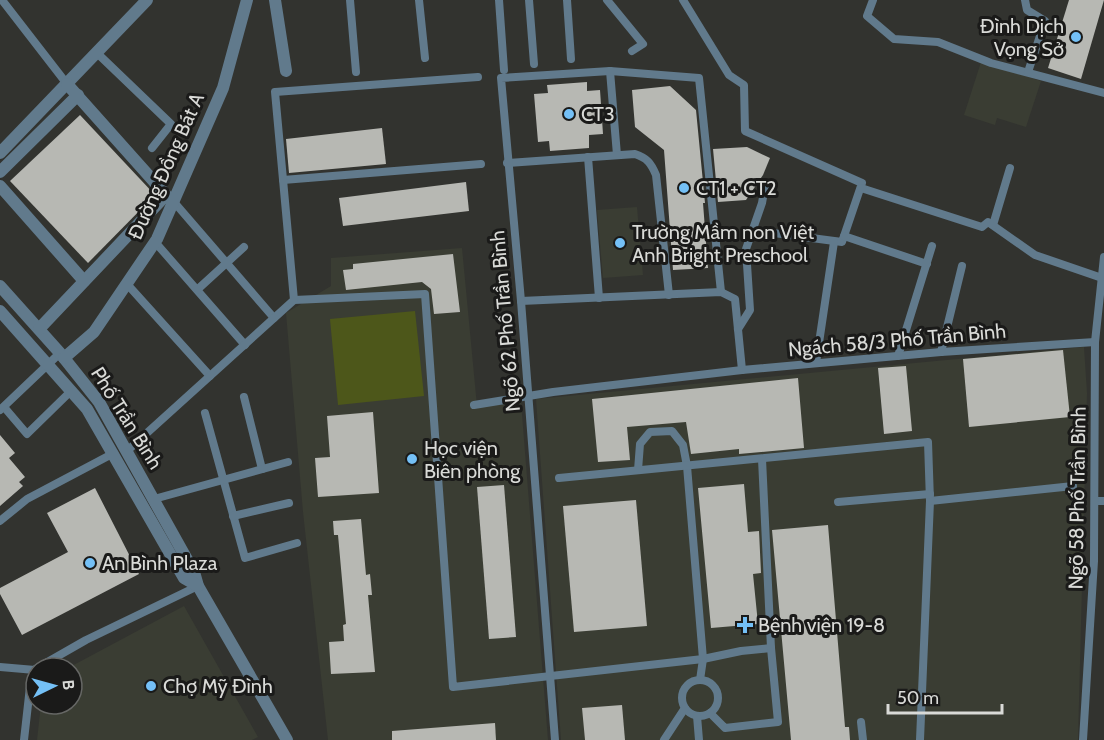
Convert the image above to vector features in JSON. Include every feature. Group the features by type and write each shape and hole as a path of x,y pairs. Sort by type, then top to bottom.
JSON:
{"street":[{"path":"0,153 147,0"},
{"name":"Đường Đồng Bát A","path":"62,355 94,333 155,242 226,80 247,0"},
{"path":"275,0 286,71"},
{"path":"39,329 166,195 67,84"},
{"path":"0,172 78,95"},
{"path":"0,186 84,281"},
{"name":"Phố Trần Bình","path":"0,286 62,355 99,402 194,572 198,586 287,740"},
{"name":"Phố Trần Bình","path":"0,310 87,409 184,578 198,586"}],"lane":[{"path":"2,0 67,84"},
{"path":"350,0 356,72"},
{"path":"419,0 425,58"},
{"name":"Ngõ 62 Phố Trần Bình","path":"499,0 507,163 521,301 555,740"},
{"path":"529,0 534,64"},
{"path":"567,0 571,59"},
{"path":"607,0 643,44 632,51"},
{"path":"683,0 729,75 744,85 745,130 862,183 842,242 751,230"},
{"path":"873,0 867,16 894,39 938,42 990,63 1104,93"},
{"path":"1025,0 1027,10 1045,21 1029,72"},
{"path":"97,53 171,124 152,148"},
{"path":"502,74 610,70 699,78 721,292"},
{"path":"610,70 617,155"},
{"path":"294,300 275,92 478,77"},
{"path":"507,163 634,154 644,157 652,164 656,175 669,294"},
{"path":"588,157 599,298"},
{"path":"283,180 481,164"},
{"path":"993,225 1010,168"},
{"path":"738,330 750,310 746,249 762,203 765,186"},
{"path":"861,188 982,228 988,222 1035,255 1102,278"},
{"path":"174,202 274,318"},
{"path":"844,236 927,264"},
{"path":"155,242 245,345"},
{"path":"816,363 834,242"},
{"path":"898,356 932,246"},
{"path":"198,289 244,247"},
{"name":"Ngõ 58 Phố Trần Bình","path":"1083,740 1099,501 1095,342 1104,256"},
{"path":"941,352 962,266"},
{"path":"127,284 210,376"},
{"path":"521,301 721,292 735,298 742,370"},
{"path":"127,451 294,300 425,294 453,687 703,659 741,651 771,648"},
{"name":"Ngách 58/3 Phố Trần Bình","path":"474,405 528,396 742,370 941,352 1095,342"},
{"path":"62,355 49,364 2,409 27,434 71,391"},
{"path":"244,397 262,469"},
{"path":"205,413 244,558 297,543"},
{"path":"638,470 640,444 650,432 672,431 683,445 687,466 703,659 700,680"},
{"path":"559,478 928,442 930,498 920,740"},
{"path":"0,521 27,499 114,453"},
{"path":"710,713 725,728 778,722 771,648 762,459"},
{"path":"154,499 288,462"},
{"path":"838,501 930,498 1073,486"},
{"path":"233,516 289,503"},
{"path":"1094,561 1104,561"},
{"path":"58,656 86,640 198,586"},
{"path":"0,667 24,668"},
{"path":"700,680 711,683 717,693 717,704 710,713 697,716 685,708 682,698 686,687 700,680"},
{"path":"664,740 685,708"},
{"path":"24,740 27,716"},
{"path":"697,716 699,740"},
{"path":"861,722 863,740"}],"shaded area":[{"path":"981,62 1041,81 1026,127 997,118 995,125 964,115"},
{"name":"Trường Mầm non Việt Anh Bright Preschool","path":"637,207 643,275 603,278 597,210"},
{"name":"Học viện Biên phòng","path":"462,248 477,406 521,402 548,740 328,740 303,512 286,313 331,286 331,258"},
{"name":"Bệnh viện 19-8","path":"1084,347 1087,393 1078,740 561,740 536,399"},
{"name":"Chợ Mỹ Đình","path":"184,606 258,737 252,740 37,740 40,716 84,716 84,659"}],"green space":[{"path":"415,311 424,396 338,405 330,319"}],"building":[{"name":"Đình Dịch Vọng Sở","path":"1069,0 1104,0 1081,79 1048,68"},
{"name":"CT3","path":"587,82 587,91 600,90 603,134 589,135 589,148 550,151 549,141 538,142 534,94 548,93 547,85"},
{"name":"CT1 + CT2","path":"670,86 696,110 705,203 703,203 708,268 673,270 664,150 635,127 632,90"},
{"path":"80,115 155,195 88,263 10,181"},
{"path":"382,128 386,164 289,173 286,139"},
{"path":"747,147 770,158 763,175 746,200 718,202 713,149"},
{"path":"466,182 469,211 343,226 339,198"},
{"path":"453,254 460,312 434,314 431,289 422,282 346,290 343,270 353,269 353,264"},
{"path":"1063,350 1070,417 969,427 963,359"},
{"path":"906,366 912,431 884,434 878,368"},
{"path":"798,378 804,448 739,454 739,449 691,454 686,422 627,427 630,460 598,462 592,399"},
{"path":"373,412 379,493 318,497 315,458 330,457 327,416"},
{"path":"0,435 15,453 9,458 25,477 19,482 23,486 0,506"},
{"path":"744,484 748,532 759,531 761,573 753,574 758,624 711,628 698,488"},
{"path":"504,485 516,637 489,639 477,487"},
{"name":"An Bình Plaza","path":"95,488 139,574 22,635 0,594 0,588 68,552 47,513"},
{"path":"636,500 647,626 574,632 563,506"},
{"path":"361,519 366,575 370,574 372,595 368,595 375,672 331,674 329,642 344,641 343,625 346,624 338,535 334,535 333,521"},
{"path":"828,525 845,727 849,727 850,740 791,740 772,530"},
{"path":"622,705 625,740 585,740 582,708"},
{"path":"495,723 496,740 392,740 392,731"}],"place":[{"name":"Đình Dịch Vọng Sở","path":"1076,37"},
{"name":"CT3","path":"569,114"},
{"name":"CT1 + CT2","path":"684,188"},
{"name":"Trường Mầm non Việt Anh Bright Preschool","path":"620,243"},
{"name":"Học viện Biên phòng","path":"412,459"},
{"name":"An Bình Plaza","path":"90,563"},
{"name":"Bệnh viện 19-8","path":"745,625"},
{"name":"Chợ Mỹ Đình","path":"151,686"}]}
